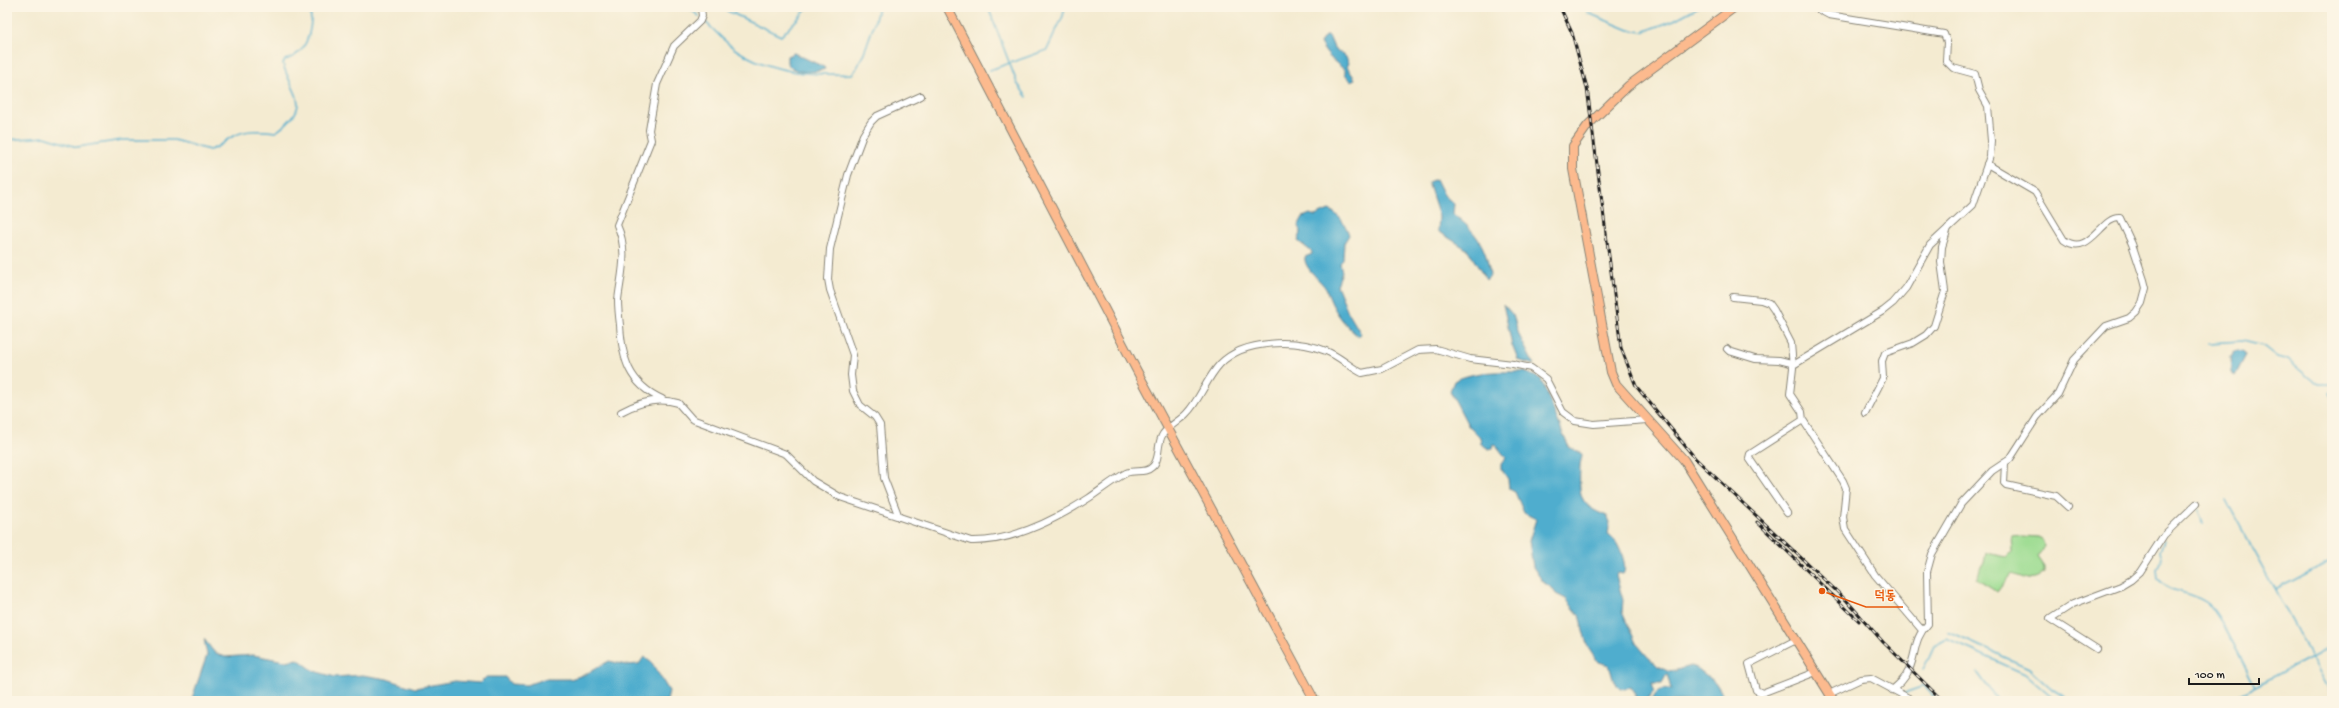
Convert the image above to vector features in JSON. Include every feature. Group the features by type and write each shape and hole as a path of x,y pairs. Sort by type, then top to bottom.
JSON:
{"main road":[{"path":"947,7 1168,428 1315,701"},
{"path":"1735,7 1628,86 1583,130 1573,146 1573,169 1611,372 1622,392 1684,460 1831,698"}],"street":[{"path":"1727,349 1729,351 1755,359 1793,364 1893,304 1906,288 1930,245 1973,205 1987,164 1991,141 1988,106 1980,90 1975,74 1953,68 1946,61 1947,42 1944,34 1829,15 1814,7"},
{"path":"702,8 702,16 700,20 674,46 657,84 649,130 651,140 617,225 624,244 618,302 620,346 625,361 637,381 653,395 664,400 678,403 692,419 786,454 813,481 840,497 971,541 1016,535 1087,499 1128,472 1148,470 1153,467 1156,462 1158,443 1168,428 1186,414 1214,372 1226,359 1246,349 1288,344 1326,351 1362,373 1382,369 1404,356 1427,349 1470,359 1513,364 1531,368 1540,373 1550,386 1563,412 1575,421 1594,424 1647,420"},
{"path":"899,517 884,478 880,425 875,417 860,405 853,391 851,375 853,354 830,290 828,279 828,262 848,175 863,135 877,116 921,96"},
{"path":"1892,690 1908,671 1921,629 1928,624 1929,620 1925,580 1932,554 1961,504 1992,471 2010,459 2037,417 2058,394 2074,360 2106,326 2124,320 2136,312 2142,303 2146,288 2132,244 2120,218 2108,222 2092,238 2075,245 2069,244 2061,236 2035,192 1987,164"},
{"path":"1865,413 1882,378 1882,361 1885,353 1913,343 1926,335 1934,326 1946,291 1942,262 1942,247 1949,226"},
{"path":"1733,297 1761,300 1769,303 1791,343 1793,364 1790,394 1802,412 1803,420 1843,481 1846,488 1843,517 1845,529 1875,575 1921,629"},
{"path":"621,412 633,405 664,400"},
{"path":"1787,513 1749,458 1750,454 1803,420"},
{"path":"2005,463 2004,483 2006,485 2056,496 2068,507"},
{"path":"2097,649 2050,619 2073,604 2121,586 2131,580 2140,572 2164,535 2196,504"},
{"path":"1796,640 1749,664 1756,690 1762,694 1816,672"},
{"path":"1831,698 1861,679 1871,678 1914,701"}],"green space":[{"path":"2011,537 2038,537 2044,540 2045,546 2037,557 2044,567 2044,573 2040,577 2036,579 2028,579 2011,574 1997,592 1976,579 1984,563 1986,553 2007,557 2012,552"}],"water":[{"path":"1325,36 1329,36 1334,48 1346,57 1349,63 1347,67 1355,79 1351,81 1345,74 1345,70 1325,51 1320,43"},
{"path":"794,53 824,67 825,69 804,72 790,67 787,63 787,56"},
{"path":"1436,179 1444,195 1454,204 1453,214 1474,233 1483,248 1490,276 1486,280 1468,250 1438,231 1439,216 1428,182"},
{"path":"1329,210 1342,220 1349,235 1344,243 1343,260 1340,263 1342,272 1337,285 1348,312 1361,334 1358,336 1339,315 1332,304 1325,287 1307,266 1305,257 1312,254 1312,252 1298,241 1301,233 1298,226 1303,217 1310,214 1315,216"},
{"path":"1503,304 1513,315 1519,335 1534,365 1518,360 1512,345"},
{"path":"2234,351 2243,351 2246,355 2235,376 2231,373 2230,357"},
{"path":"1489,372 1525,372 1541,379 1569,447 1582,454 1580,465 1580,492 1582,498 1590,508 1607,516 1610,522 1608,534 1618,546 1624,565 1623,574 1618,573 1616,576 1623,600 1622,612 1636,643 1659,667 1670,672 1690,666 1697,668 1715,682 1727,701 1652,701 1659,691 1671,689 1667,674 1662,683 1652,683 1654,691 1649,697 1638,701 1631,687 1621,689 1614,682 1609,665 1598,662 1587,645 1579,615 1566,599 1556,594 1552,588 1543,582 1533,567 1529,541 1536,519 1524,513 1515,492 1509,489 1508,479 1501,469 1501,464 1506,458 1496,445 1493,444 1492,448 1489,449 1481,444 1480,437 1469,427 1450,391 1454,381 1462,377"},
{"path":"204,639 214,652 225,657 253,655 285,661 298,659 314,671 335,677 363,675 387,679 415,688 455,681 480,683 486,677 505,677 511,684 526,685 544,679 570,679 584,675 609,661 627,665 639,664 644,657 652,663 669,691 667,701 191,701 207,655"}],"waterway":[{"path":"7,140 45,137 77,147 122,140 174,140 209,150 241,133 259,131 276,132 288,122 295,114 298,107 298,100 283,64 285,60 299,52 306,41 309,34 311,20 308,7"},
{"path":"687,7 699,16"},
{"path":"719,7 781,36 809,7"},
{"path":"733,13 741,7"},
{"path":"703,20 733,48 752,59 779,69 807,73 852,74 856,70 864,53 878,7"},
{"path":"988,7 1017,83 1027,97"},
{"path":"990,70 1047,50 1063,16 1065,7"},
{"path":"1585,7 1588,13 1629,30 1643,32 1674,20 1698,7"},
{"path":"2209,343 2243,341 2263,346 2277,357 2288,360 2314,382 2320,384 2332,384"},
{"path":"2332,390 2330,393 2332,397"},
{"path":"2226,500 2332,695"},
{"path":"2197,507 2203,524"},
{"path":"2164,540 2160,551 2162,557 2156,568 2157,579 2168,587 2201,599 2207,603 2226,629 2255,686"},
{"path":"2275,590 2332,560"},
{"path":"1948,632 2029,668 2052,689 2071,701"},
{"path":"1923,670 1934,646 1947,639 2025,674 2056,701"},
{"path":"2227,701 2332,646"},
{"path":"1977,672 1998,701"},
{"path":"1904,693 1924,686 1938,701"}],"railway":[{"path":"1560,7 1572,33 1587,88 1621,348 1636,386 1695,458 1847,601 1883,642 1943,701"},
{"path":"1757,522 1859,621"}],"place":[{"name":"덕동","path":"1822,591"}]}
